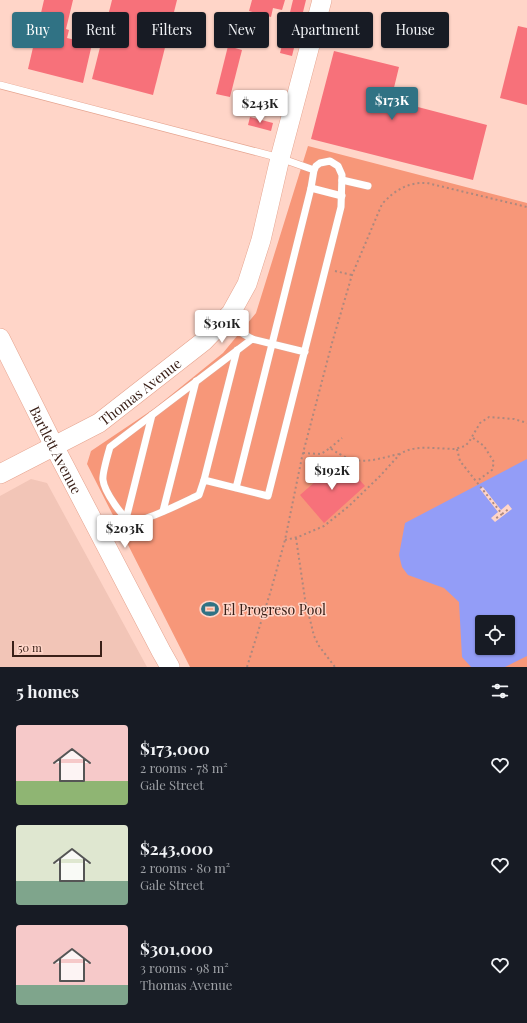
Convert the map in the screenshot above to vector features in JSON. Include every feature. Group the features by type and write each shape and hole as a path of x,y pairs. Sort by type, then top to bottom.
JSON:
{"street":[{"name":"Thomas Avenue","path":"0,474 99,423 204,341 231,313 247,284 260,240 322,0"},
{"name":"Bartlett Avenue","path":"0,338 54,446 170,667"}],"lane":[{"path":"0,85 280,158 314,170"},
{"path":"204,480 236,488 268,496 341,207 341,170 334,162 325,161 320,163 314,170 311,188 236,488"},
{"path":"342,180 368,186"},
{"path":"311,188 342,196"},
{"path":"222,322 252,339 305,352"},
{"path":"237,350 199,495 144,519 133,521 126,519 115,506 103,480 110,446 152,415 196,381 237,350 252,339"},
{"path":"163,511 196,381"},
{"path":"126,519 152,415"}],"path":[{"path":"247,667 285,540 303,453 332,343 352,275 382,204 389,197 407,185 416,182 427,183 527,207"},
{"path":"326,269 352,275"},
{"path":"330,448 344,457 361,461 400,454 410,449 457,449 465,446 473,438 480,423 489,417 514,419 527,423"},
{"path":"303,453 321,454 342,438"},
{"path":"473,438 484,446 494,462 492,470 477,481"},
{"path":"457,449 460,461 502,514"},
{"path":"285,540 296,538 324,526 349,506 400,454"},
{"path":"494,519 510,508"},
{"path":"296,538 305,599 314,636 319,646 335,667"}],"shaded area":[{"path":"308,146 527,203 527,667 190,667 87,464 91,451 155,408 223,353 256,313"},
{"path":"31,479 47,483 147,667 0,667 0,496"}],"water":[{"path":"527,459 527,656 505,667 471,667 462,657 459,602 444,588 408,575 402,567 399,555 405,523"}],"pier":[{"path":"483,487 501,510 508,504 512,509 495,522 491,518 498,512 480,489"}],"building":[{"path":"44,0 73,0 66,29 69,30 67,38 72,39 72,48 91,48 83,83 28,69 33,48 64,48 64,12 41,12"},
{"path":"112,0 177,0 174,12 137,12 137,48 165,48 153,95 92,79 100,48 129,48 129,12 109,12"},
{"path":"252,0 285,0 282,10 273,8 271,17 269,16 269,12 249,11"},
{"path":"293,0 306,0 303,12 290,12"},
{"path":"518,26 527,28 527,105 500,98"},
{"path":"228,48 242,50 230,97 216,94"},
{"path":"281,48 294,48 292,56 280,53"},
{"path":"334,51 399,67 391,100 487,125 473,180 311,139"},
{"path":"250,117 273,123 271,131 248,125"},
{"path":"341,459 365,486 324,523 300,495"}],"place":[{"name":"El Progreso Pool","path":"210,609"}]}
